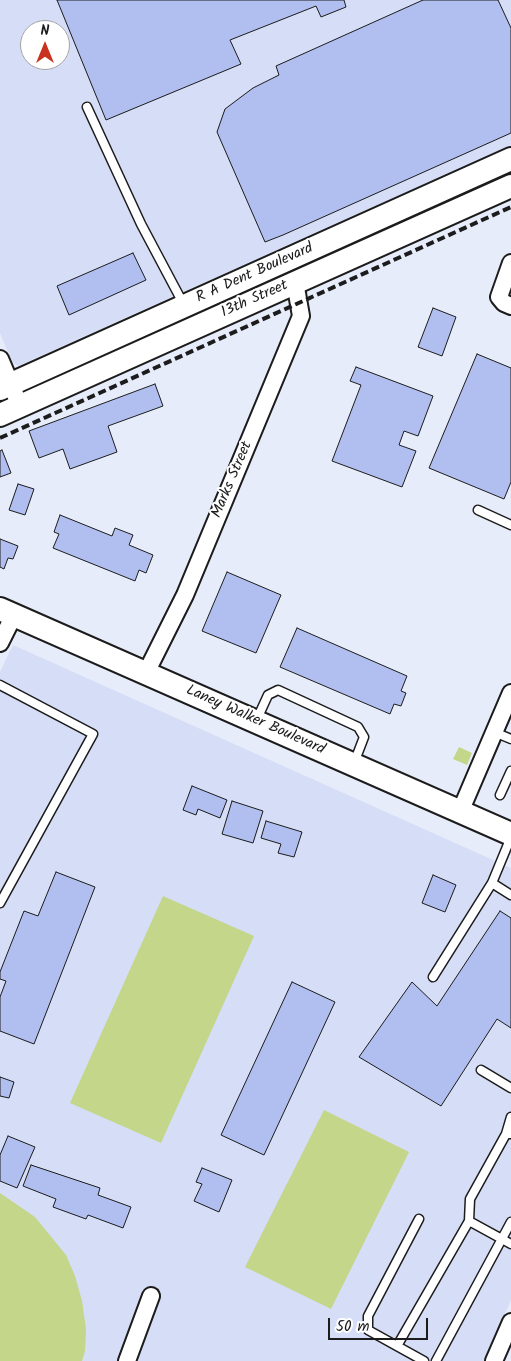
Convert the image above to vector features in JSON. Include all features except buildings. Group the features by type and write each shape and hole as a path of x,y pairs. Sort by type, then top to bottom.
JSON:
{"main road":[{"name":"R A Dent Boulevard","path":"5,386 187,318 511,159"},
{"name":"13th Street","path":"10,411 187,318 295,282 511,186"},
{"name":"Laney Walker Boulevard","path":"7,612 511,835"}],"street":[{"path":"511,263 499,298 511,306"},
{"name":"Marks Street","path":"146,674 185,595 301,316 295,282"},
{"path":"0,359 10,411"},
{"path":"0,643 7,612"},
{"path":"460,812 511,693"},
{"path":"127,1361 151,1296"},
{"path":"494,1361 511,1322"}],"lane":[{"path":"87,108 187,318"},
{"path":"478,510 511,525"},
{"path":"0,685 94,734 0,903"},
{"path":"256,722 268,695 278,690 358,727 364,737 353,764"},
{"path":"494,732 511,739"},
{"path":"500,795 511,771"},
{"path":"434,977 492,883 511,835"},
{"path":"492,883 511,895"},
{"path":"481,1070 511,1088"},
{"path":"397,1346 468,1221 470,1199 509,1134 511,1117"},
{"path":"419,1219 368,1316 368,1330 424,1361"},
{"path":"468,1221 511,1244"},
{"path":"436,1361 511,1222"}],"shaded area":[{"path":"0,0 511,0 511,145 18,366 12,362 0,333"},
{"path":"13,645 511,868 511,1300 484,1361 0,1361 0,672"}],"green space":[{"path":"459,747 472,753 467,765 453,759"},
{"path":"163,896 254,936 161,1143 70,1103"},
{"path":"324,1110 409,1152 331,1309 245,1267"},
{"path":"0,1193 35,1217 66,1255 75,1276 82,1301 86,1329 85,1351 82,1361 0,1361"}],"railway":[{"path":"0,438 511,207"}]}
